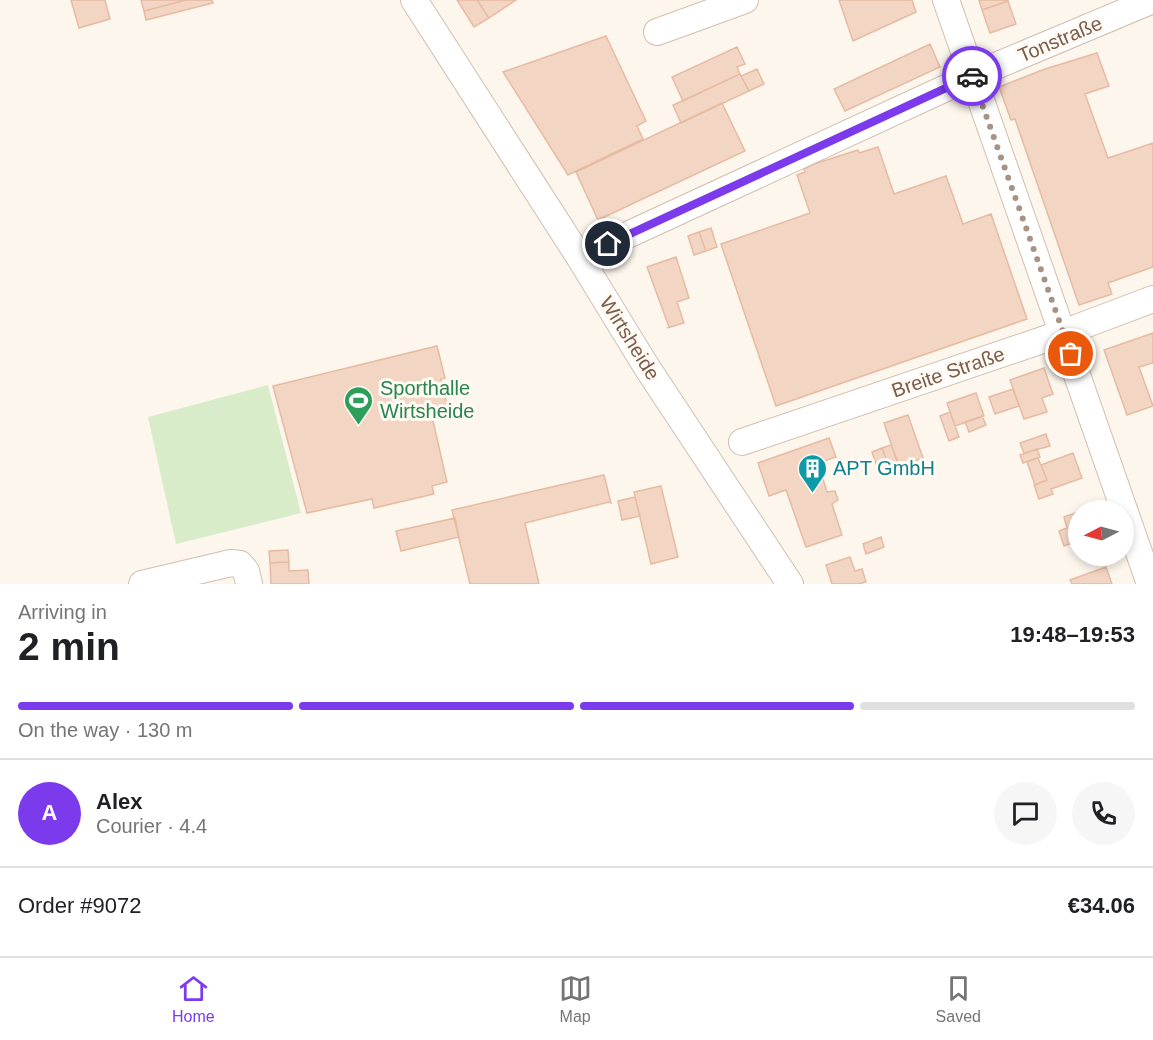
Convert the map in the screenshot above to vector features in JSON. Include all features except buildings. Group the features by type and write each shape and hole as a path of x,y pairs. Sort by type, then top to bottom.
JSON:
{"street":[{"name":"Wirtsheide","path":"414,0 583,263 646,366 790,584"},
{"path":"657,32 745,0"},
{"path":"946,0 1150,584"},
{"name":"Tonstraße","path":"608,244 972,76 1138,3"},
{"name":"Breite Straße","path":"742,442 1064,333 1153,299"},
{"path":"142,584 231,562 240,564 246,571 249,584"}],"green space":[{"path":"268,385 301,513 176,544 148,417"}],"way so far":[{"path":"972,76 1071,354"}],"place":[{"name":"Sporthalle Wirtsheide","path":"359,426"},
{"name":"APT GmbH","path":"812,494"}],"route":[{"path":"608,244 972,76"}]}
